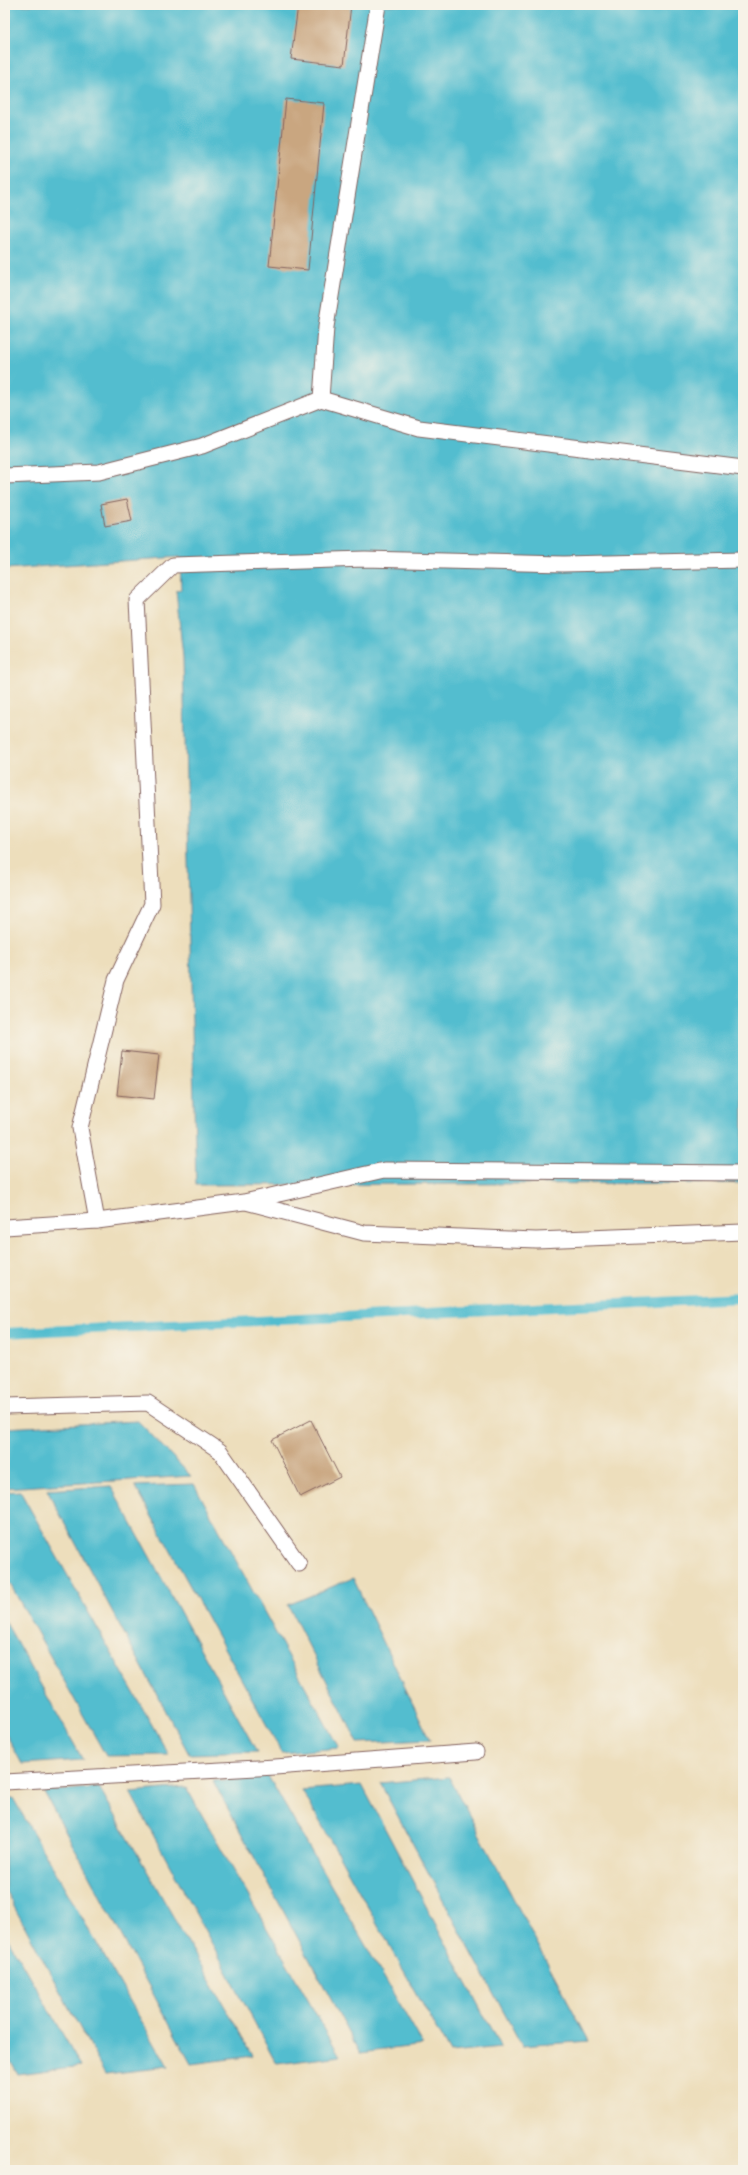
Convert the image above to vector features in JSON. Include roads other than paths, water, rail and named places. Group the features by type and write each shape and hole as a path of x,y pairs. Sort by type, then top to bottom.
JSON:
{"lane":[{"path":"320,399 326,327 378,5"},
{"path":"5,476 99,472 202,446 320,399 419,428 743,468"},
{"path":"96,1221 80,1128 116,980 152,904 137,600 173,565 365,559 563,564 743,560"},
{"path":"5,1227 96,1221 244,1202 384,1170 743,1172"},
{"path":"244,1202 364,1233 536,1240 743,1232"},
{"path":"5,1407 148,1403 220,1451 299,1564"},
{"path":"5,1782 275,1767 476,1752"}],"water":[{"path":"5,5 743,5 743,1183 196,1185 183,657 176,591 181,590 180,557 5,569"},
{"path":"138,1421 191,1476 5,1488 5,1428"},
{"path":"194,1484 339,1748 282,1753 135,1486"},
{"path":"111,1486 257,1752 189,1754 47,1490"},
{"path":"20,1491 169,1755 106,1756 5,1575 5,1492"},
{"path":"353,1578 430,1740 358,1743 288,1605"},
{"path":"5,1621 83,1760 22,1764 5,1732"},
{"path":"268,1776 423,2045 360,2053 213,1781"},
{"path":"449,1777 589,2041 522,2046 380,1783"},
{"path":"362,1785 501,2048 450,2053 302,1790"},
{"path":"99,1787 253,2056 191,2064 44,1792"},
{"path":"186,1787 340,2056 277,2064 130,1792"},
{"path":"5,1798 13,1798 168,2067 105,2074 5,1890"},
{"path":"5,1934 81,2066 18,2074 5,2050"}],"waterway":[{"path":"5,1333 743,1298"}]}
